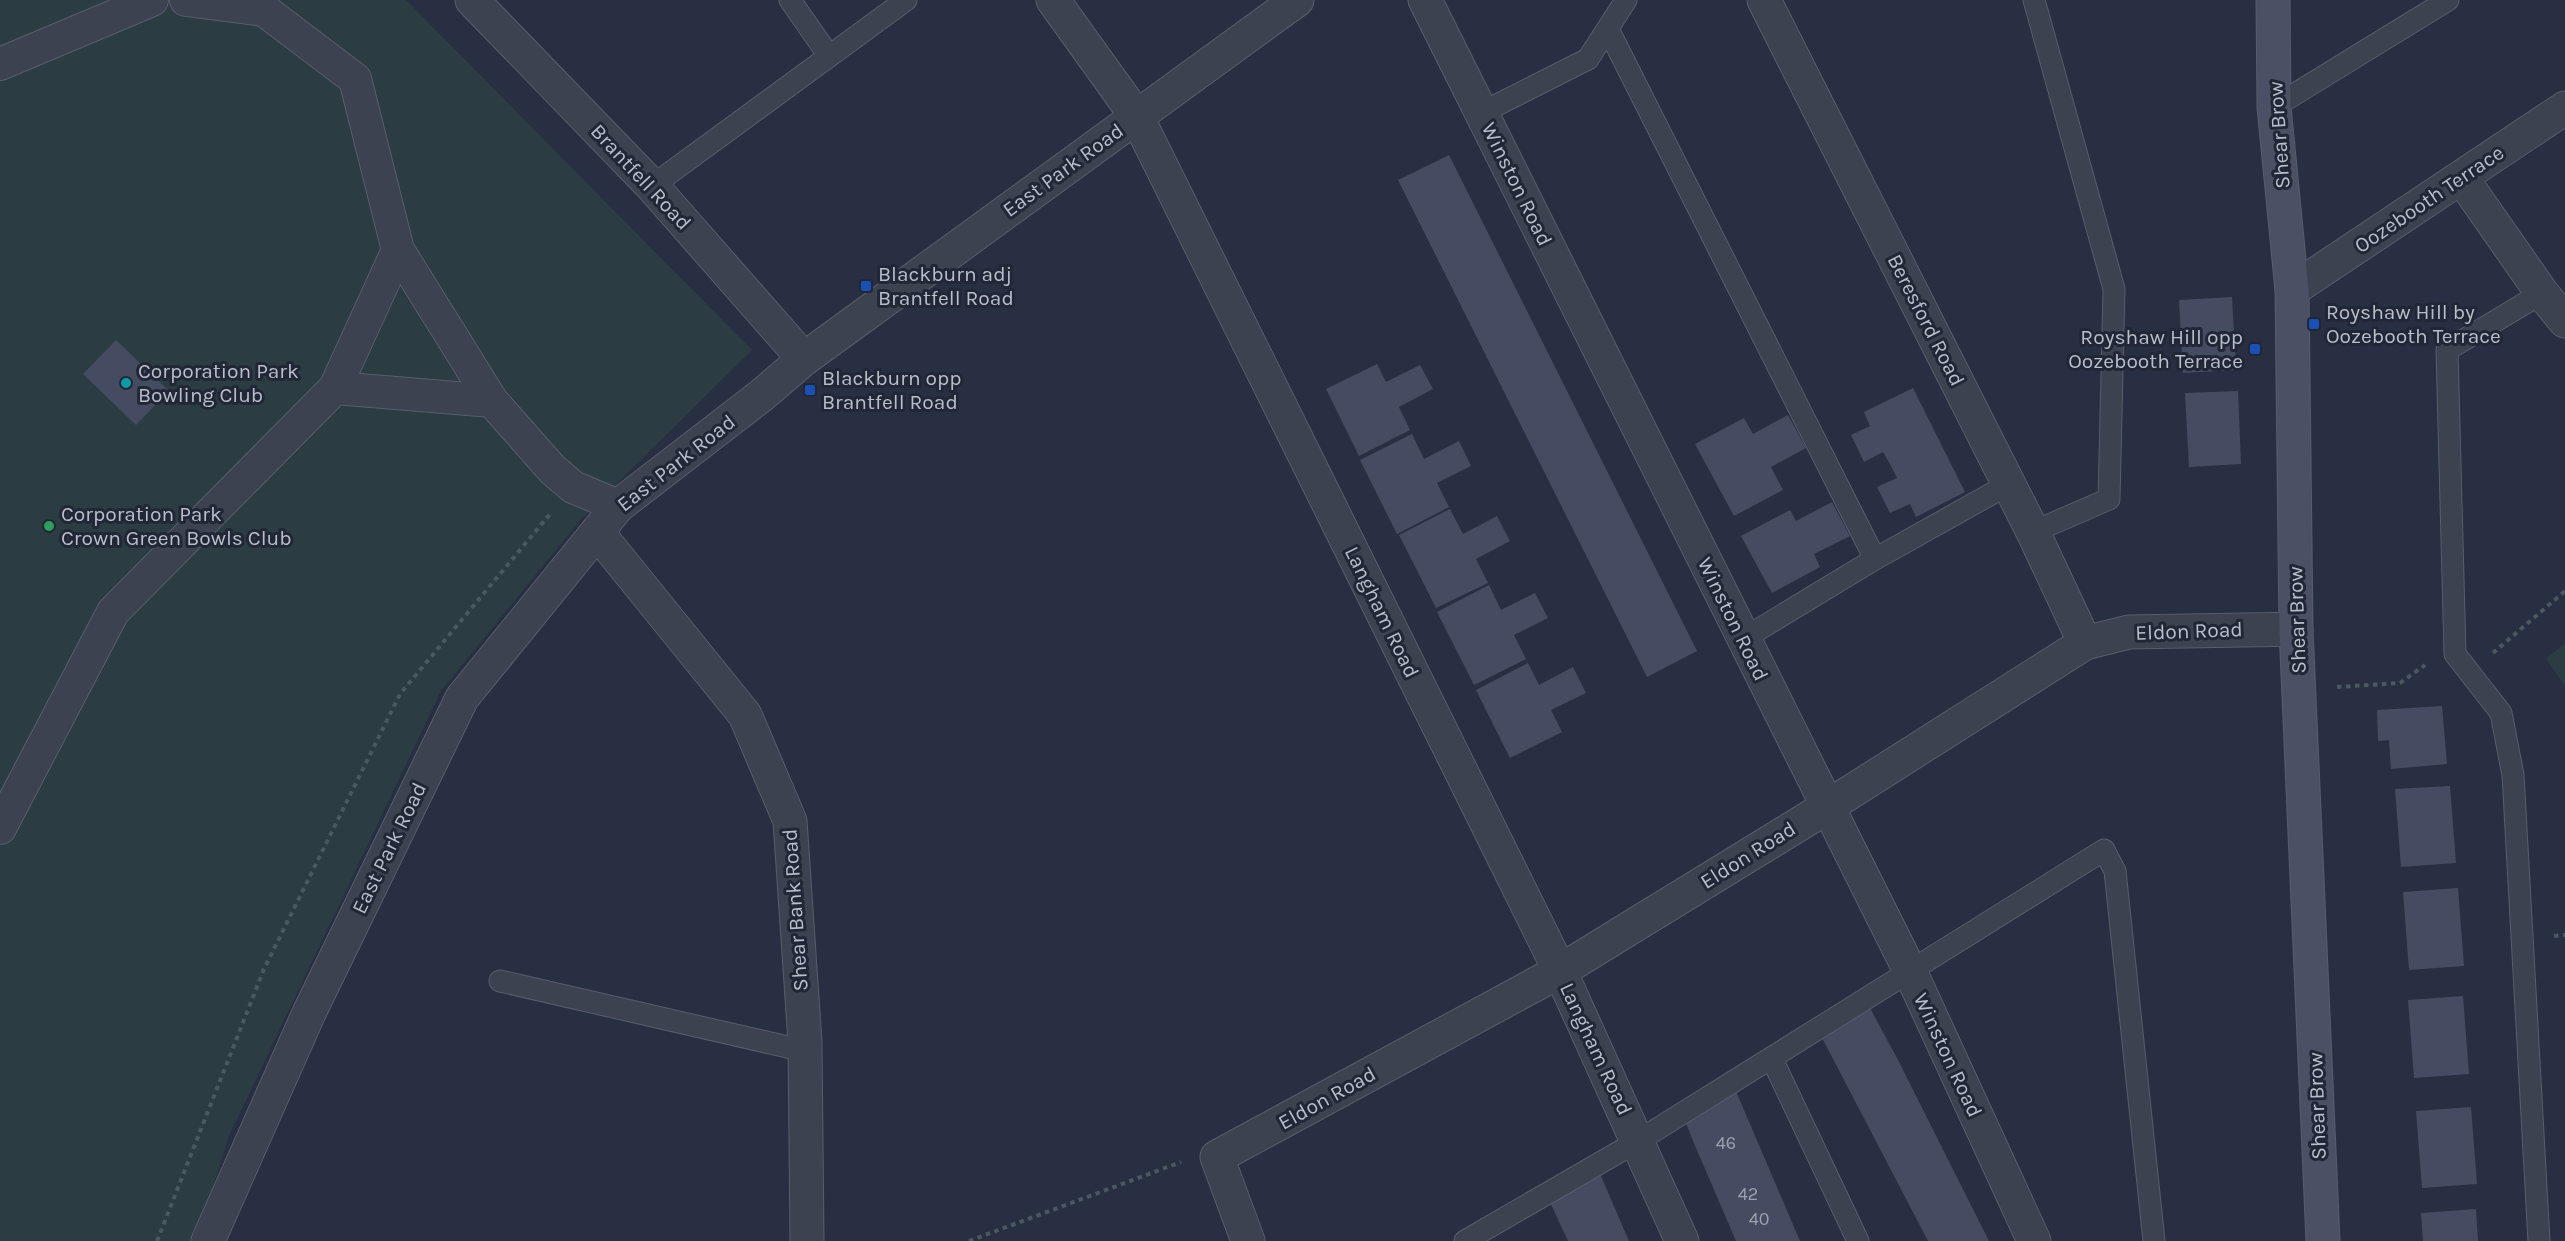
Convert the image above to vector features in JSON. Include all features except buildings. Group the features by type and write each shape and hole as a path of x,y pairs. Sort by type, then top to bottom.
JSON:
{"main road":[{"name":"Shear Brow","path":"2273,0 2274,107 2292,290 2296,628 2323,1241"}],"street":[{"path":"0,64 152,0"},
{"path":"186,0 264,10 355,79 398,250 492,401 552,469 573,487 618,506"},
{"name":"Brantfell Road","path":"472,0 652,186 804,359"},
{"name":"Langham Road","path":"1053,0 1137,117 1560,971 1682,1241"},
{"name":"East Park Road","path":"208,1241 309,1013 462,698 618,506 762,395 804,359 1297,0"},
{"name":"Winston Road","path":"1425,0 1910,970 2034,1241"},
{"name":"Beresford Road","path":"1764,0 2033,532 2085,643"},
{"name":"Oozebooth Terrace","path":"2292,290 2565,108"},
{"path":"2461,177 2565,321"},
{"path":"0,828 113,612 335,388 398,250"},
{"path":"335,388 492,401"},
{"name":"Shear Bank Road","path":"597,532 745,715 790,821 805,1051 807,1241"},
{"name":"Eldon Road","path":"1217,1157 1560,971 1827,807 2085,643 2128,632 2296,628"},
{"path":"1217,1157 1248,1241"}],"lane":[{"path":"790,0 828,56"},
{"path":"652,186 906,0"},
{"path":"1481,113 1588,59 1626,0"},
{"path":"2033,532 2109,498 2114,289 2034,0"},
{"path":"2274,107 2448,0"},
{"path":"1608,29 1875,560"},
{"path":"2539,1241 2513,775 2501,713 2455,654 2447,350 2542,292"},
{"path":"1743,639 2009,484"},
{"path":"1470,1240 1772,1059 2104,850 2115,872 2154,1241"},
{"path":"500,981 805,1051"},
{"path":"1772,1059 1858,1241"}],"path":[{"path":"158,1241 264,969 400,694 573,487"},
{"path":"2470,673 2565,591"},
{"path":"2299,689 2400,683 2455,644"},
{"path":"969,1241 1181,1162 1217,1157"}],"shaded area":[{"path":"0,0 406,0 752,350 582,518 441,691 229,1136 196,1241 0,1241"},
{"path":"2565,643 2565,686 2546,659"}],"place":[{"name":"Blackburn adj Brantfell Road","path":"866,286"},
{"name":"Royshaw Hill by Oozebooth Terrace","path":"2314,324"},
{"name":"Royshaw Hill opp Oozebooth Terrace","path":"2255,349"},
{"name":"Corporation Park Bowling Club","path":"126,383"},
{"name":"Blackburn opp Brantfell Road","path":"810,390"},
{"name":"Corporation Park Crown Green Bowls Club","path":"49,526"}]}
